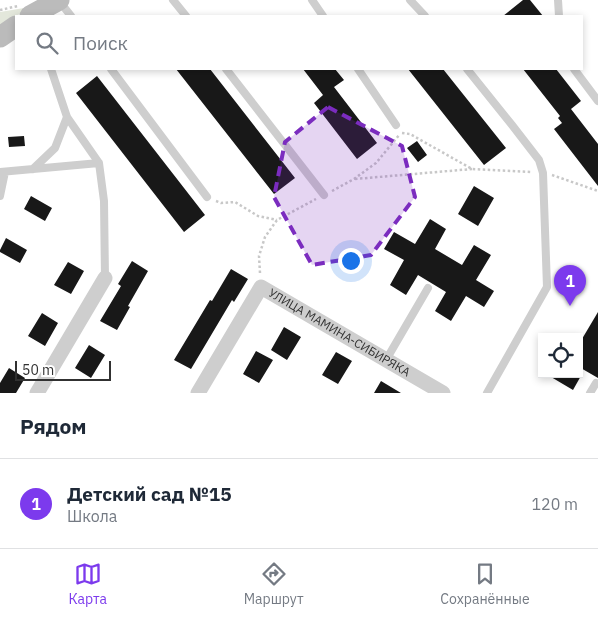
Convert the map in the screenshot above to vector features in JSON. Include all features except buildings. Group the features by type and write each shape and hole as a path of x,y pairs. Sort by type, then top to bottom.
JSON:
{"main road":[{"path":"36,14 59,0"},
{"path":"0,36 15,27"}],"street":[{"path":"37,393 105,278"},
{"path":"198,393 261,287"},
{"name":"УЛИЦА МАМИНА-СИБИРЯКА","path":"261,287 443,393"}],"lane":[{"path":"59,0 70,15"},
{"path":"173,0 185,15"},
{"path":"312,0 322,15"},
{"path":"410,0 424,15"},
{"path":"558,0 559,15"},
{"path":"52,70 67,117 99,164 104,201 105,278"},
{"path":"112,70 207,198"},
{"path":"227,70 324,195"},
{"path":"359,70 396,126"},
{"path":"468,70 538,160 543,173 547,287 487,393"},
{"path":"575,70 598,101"},
{"path":"33,169 55,148 67,117"},
{"path":"0,196 2,172 99,164"},
{"path":"386,360 428,288"},
{"path":"590,393 596,383"}],"path":[{"path":"396,126 401,133 410,134 472,169"},
{"path":"354,179 472,169 543,173 598,191"},
{"path":"221,203 236,202 258,216 278,220"},
{"path":"259,256 261,287"}],"highlighted area":[{"path":"328,107 402,146 415,197 371,255 312,265 274,197 285,142"}],"shaded area":[{"path":"30,7 15,15 15,17 0,27 0,12"}],"place":[{"name":"Детский сад №15","path":"570,306"}]}
